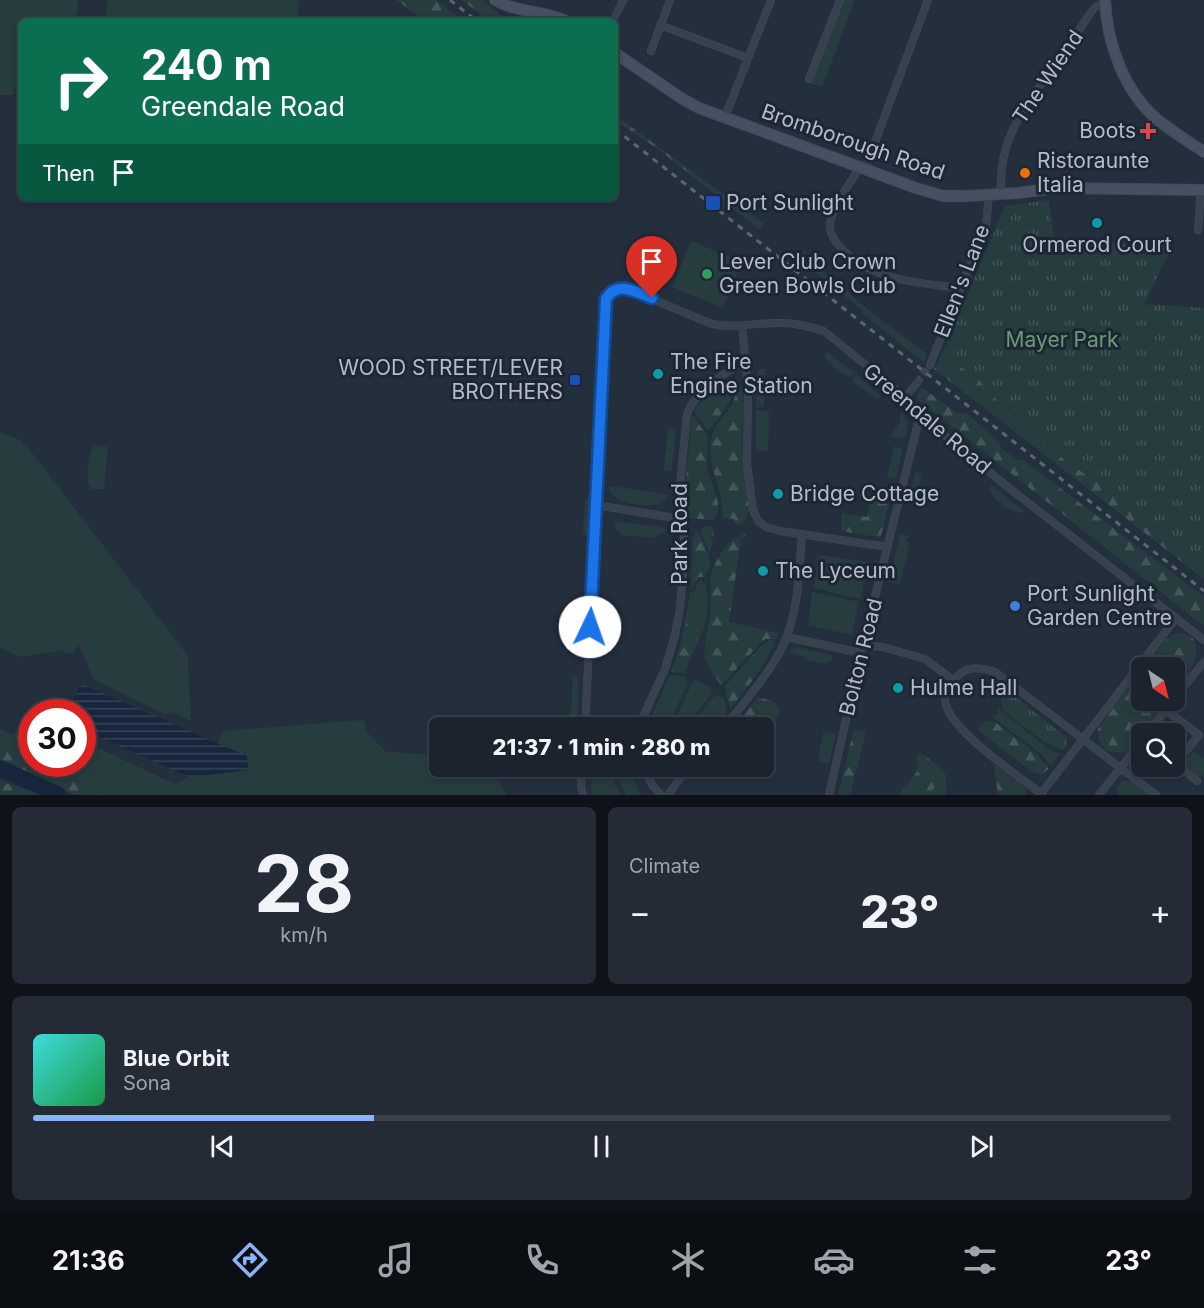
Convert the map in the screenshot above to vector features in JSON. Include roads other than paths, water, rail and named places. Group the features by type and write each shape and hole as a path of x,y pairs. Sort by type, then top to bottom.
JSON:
{"street":[{"path":"495,0 520,11 557,18"},
{"path":"614,18 623,0"},
{"path":"651,51 670,0"},
{"path":"725,117 771,0"},
{"path":"809,79 840,0"},
{"path":"928,0 863,168 835,209 830,220 830,232 836,242 854,259 874,272 911,282 961,288"},
{"path":"1105,1 1111,44 1118,64 1139,99 1157,119 1204,152"},
{"name":"The Wiend","path":"1001,195 1003,159 1020,113 1095,7 1105,1"},
{"path":"660,26 748,58"},
{"name":"Bromborough Road","path":"618,55 681,98 725,117 943,196 989,196 1066,187 1203,190"},
{"path":"1198,230 1203,190"},
{"name":"Ellen's Lane","path":"930,365 986,225 989,196"},
{"name":"Greendale Road","path":"596,505 606,299 614,290 623,287 712,324 725,327 782,323 811,327 824,331 999,480 1204,640"},
{"path":"742,326 748,389 747,464 753,510 758,521 766,527 802,535 888,547"},
{"name":"Park Road","path":"643,717 665,669 675,635 684,561 684,533 679,487 687,414 692,402 701,392 745,361"},
{"path":"904,397 916,383"},
{"name":"Bolton Road","path":"829,795 861,653 920,415"},
{"path":"586,717 596,505 681,519"},
{"path":"732,717 762,678 787,637 795,604 802,535"},
{"path":"1156,795 1121,767 1083,740 995,672 977,667 962,671 946,691 947,711 958,727 1042,795 1083,740 1176,618"},
{"path":"787,637 861,653"},
{"path":"864,645 884,647 925,659 953,680"},
{"path":"1185,686 1204,662"},
{"path":"1156,723 1165,711"},
{"path":"1167,711 1199,735 1178,761 1181,768 1197,781"},
{"path":"1099,795 1131,755"},
{"path":"581,777 583,795"},
{"path":"648,777 652,786 661,795"},
{"path":"668,795 681,777"}],"water":[{"path":"84,685 247,756 248,770 189,777 96,736 96,699 74,699 79,687"}],"waterway":[{"path":"0,768 59,795"}],"tunnel":[{"path":"917,383 930,365"}],"railway":[{"path":"450,0 473,18"},
{"path":"618,131 1204,591"}],"place":[{"name":"Boots","path":"1148,131"},
{"name":"Ristoraunte Italia","path":"1025,173"},
{"name":"Port Sunlight","path":"713,203"},
{"name":"Ormerod Court","path":"1097,223"},
{"name":"Lever Club Crown Green Bowls Club","path":"707,274"},
{"name":"The Fire Engine Station","path":"658,374"},
{"name":"WOOD STREET/LEVER BROTHERS","path":"575,380"},
{"name":"Bridge Cottage","path":"778,494"},
{"name":"The Lyceum","path":"763,571"},
{"name":"Port Sunlight Garden Centre","path":"1015,606"},
{"name":"Hulme Hall","path":"898,688"}],"park label":[{"name":"Mayer Park","path":"1062,340"}]}
